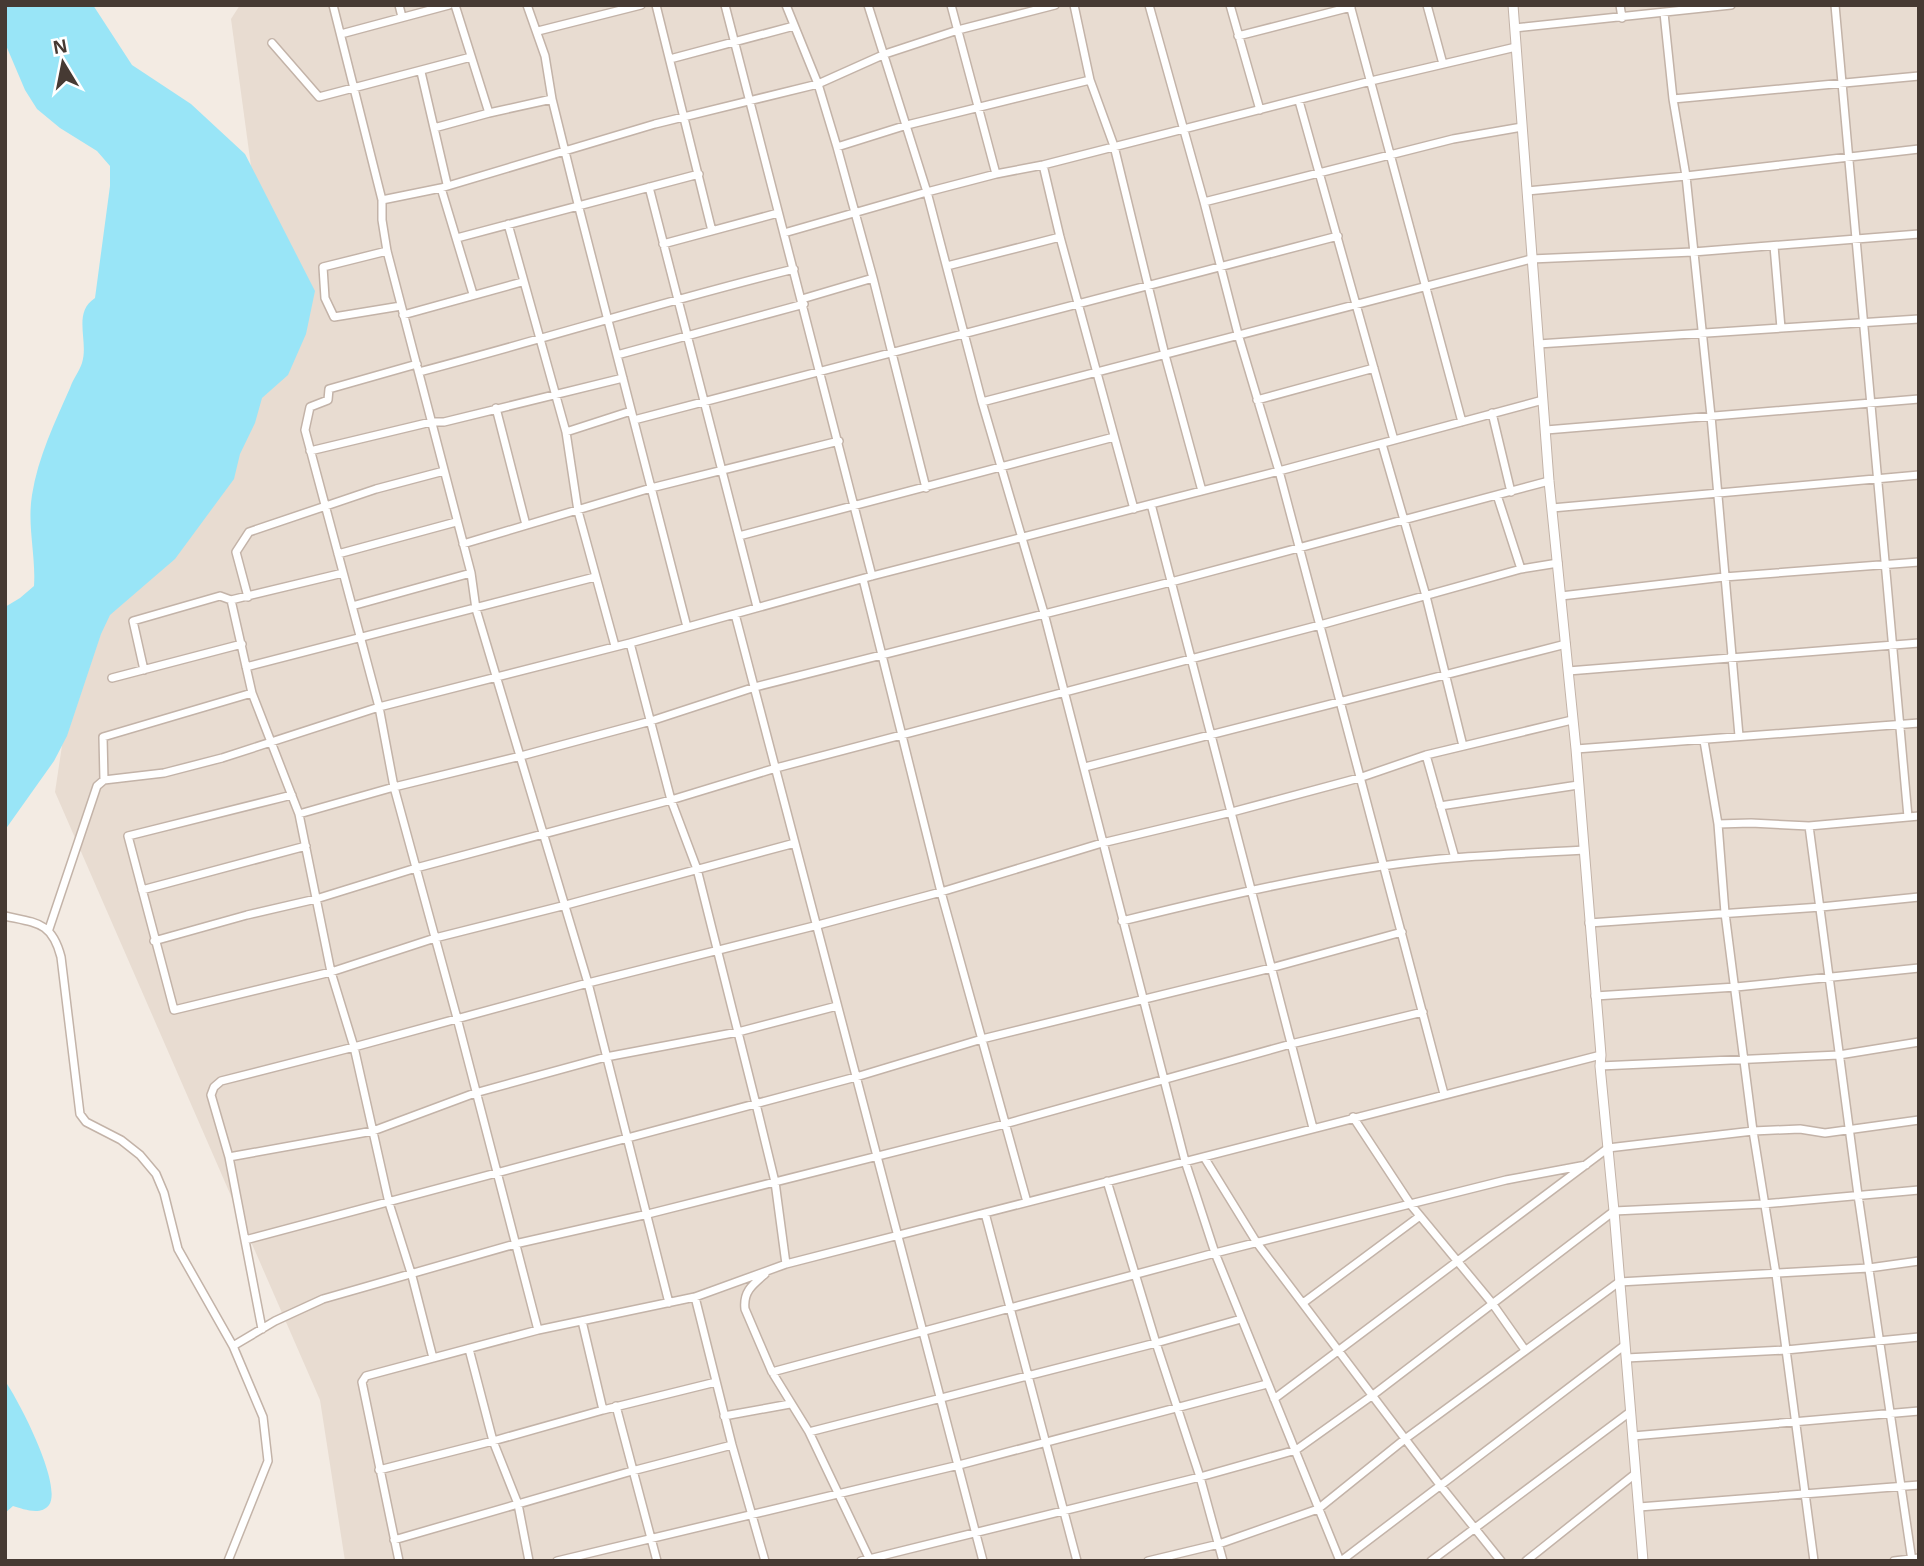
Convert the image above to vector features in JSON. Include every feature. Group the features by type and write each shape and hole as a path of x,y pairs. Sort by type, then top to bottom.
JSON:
{"street":[{"path":"333,5 382,200 387,251 471,573 476,609 588,983 669,1303"},
{"path":"399,5 402,18"},
{"path":"341,34 449,5"},
{"path":"455,5 489,113"},
{"path":"527,5 538,31 552,99 607,320 687,626"},
{"path":"538,31 641,5"},
{"path":"656,5 712,231"},
{"path":"725,5 822,372 872,576"},
{"path":"786,5 818,84 837,147 926,488"},
{"path":"868,5 927,192 982,402 1044,612 1185,1161 1215,1253 1340,1561 1625,1345"},
{"path":"951,5 996,174"},
{"path":"382,200 444,186 685,116 818,84 885,54 958,30 1055,5"},
{"path":"1074,5 1090,80 1114,146 1147,287 1202,491"},
{"path":"1149,5 1238,334 1279,471 1444,1094"},
{"path":"1230,5 1261,110"},
{"path":"1427,5 1443,64"},
{"path":"1513,5 1549,481 1576,749 1642,1560"},
{"path":"1620,5 1622,18"},
{"path":"1515,28 1731,5"},
{"path":"1835,5 1908,817"},
{"path":"1238,36 1350,6 1462,422"},
{"path":"1664,13 1673,99 1686,176 1711,416 1739,736"},
{"path":"670,59 794,26"},
{"path":"272,43 319,97 471,57"},
{"path":"784,233 996,174 1043,165 1371,81 1516,47"},
{"path":"421,72 444,186 473,294"},
{"path":"1673,99 1919,76"},
{"path":"837,147 907,125 1090,80"},
{"path":"434,128 552,99"},
{"path":"1299,101 1394,440"},
{"path":"1204,201 1453,139 1522,127"},
{"path":"1527,191 1919,149"},
{"path":"1043,165 1134,509"},
{"path":"457,237 698,174"},
{"path":"649,187 757,607"},
{"path":"663,244 778,213"},
{"path":"508,224 566,432 578,511 615,646"},
{"path":"982,402 1531,259 1693,252 1919,234"},
{"path":"634,420 1338,236"},
{"path":"947,266 1060,237"},
{"path":"1774,246 1781,328"},
{"path":"387,251 323,267 325,298 334,317 402,310 522,282"},
{"path":"538,1330 394,787 379,707 310,451 305,430 310,407 328,400 329,389 540,340 677,298 794,269"},
{"path":"617,355 873,278"},
{"path":"1538,344 1919,319"},
{"path":"1257,400 1374,368"},
{"path":"310,451 624,378"},
{"path":"1546,430 1919,399"},
{"path":"49,929 97,786 104,780 163,773 272,742 379,707 498,678 872,576 1543,400"},
{"path":"496,408 526,525"},
{"path":"566,432 631,411"},
{"path":"1492,413 1511,492"},
{"path":"739,536 1114,437"},
{"path":"463,544 651,488 839,441"},
{"path":"1382,444 1426,596 1463,746"},
{"path":"248,597 236,552 249,532 324,506 444,471"},
{"path":"1552,508 1919,475"},
{"path":"299,814 651,721 755,687 1171,582 1549,481"},
{"path":"1497,495 1521,569"},
{"path":"1151,504 1312,1128"},
{"path":"338,554 456,522"},
{"path":"1561,596 1724,577 1919,562"},
{"path":"154,941 316,899 776,768 1320,625 1521,569 1558,563"},
{"path":"144,670 133,621 220,596 231,600 248,597 343,573"},
{"path":"352,606 471,573"},
{"path":"246,667 595,577"},
{"path":"863,579 941,892 1027,1202"},
{"path":"231,600 252,693 299,814 331,972 354,1047 389,1203 412,1276 433,1358"},
{"path":"735,614 982,1561"},
{"path":"630,643 671,800 697,869 718,950 775,1182 786,1264"},
{"path":"1568,671 1919,643"},
{"path":"112,678 242,644"},
{"path":"1085,767 1566,644"},
{"path":"104,780 103,737 252,693"},
{"path":"262,1329 229,1157 211,1094 221,1081 941,892 1102,842 1232,812 1359,778 1426,755 1572,720"},
{"path":"1576,749 1919,723"},
{"path":"1704,741 1718,824 1725,913 1753,1131 1776,1274 1814,1561"},
{"path":"1426,755 1455,858"},
{"path":"1440,806 1578,785"},
{"path":"292,795 128,836 174,1010 331,972 435,937 566,905 795,843"},
{"path":"1718,824 1809,826 1919,816"},
{"path":"1809,826 1858,1195 1900,1486 1914,1559 1894,1561"},
{"path":"142,890 306,846"},
{"path":"1122,921 1251,890 1382,866 1455,858 1584,850"},
{"path":"1589,923 1919,897"},
{"path":"5,916 49,929 57,941 80,1114 86,1122 121,1140 140,1155 156,1174 164,1193 178,1250 233,1346 263,1418 268,1461 228,1561"},
{"path":"245,1240 856,1077 982,1039 1271,968 1402,932"},
{"path":"1595,996 1736,987 1919,968"},
{"path":"229,1157 373,1131 475,1093 606,1057 738,1032 837,1006"},
{"path":"233,1346 323,1300 515,1244 648,1214 1006,1124 1291,1044 1423,1012"},
{"path":"1600,1066 1839,1055 1919,1042"},
{"path":"399,1561 379,1470 363,1379 366,1376 538,1330 695,1297 786,1264 1601,1055"},
{"path":"1353,1117 1411,1205 1492,1303 1525,1350"},
{"path":"1274,1399 1608,1148 1753,1131 1800,1129 1825,1133 1919,1120"},
{"path":"1204,1157 1257,1243 1440,1485 1501,1561"},
{"path":"772,1372 1215,1253 1506,1180 1586,1165"},
{"path":"1107,1181 1200,1476 1223,1561"},
{"path":"768,1271 746,1292 745,1309 772,1372 808,1432 867,1560 1296,1450 1373,1395 1614,1211 1763,1204 1919,1190"},
{"path":"985,1213 1077,1561"},
{"path":"1303,1303 1420,1216"},
{"path":"1148,1561 1219,1544 1318,1509 1405,1439 1619,1282 1869,1268 1919,1261"},
{"path":"695,1297 724,1416 765,1561"},
{"path":"808,1432 1241,1319"},
{"path":"582,1321 603,1410"},
{"path":"1626,1358 1786,1350 1919,1337"},
{"path":"469,1349 493,1441 518,1504 529,1561"},
{"path":"379,1470 716,1382"},
{"path":"557,1561 959,1465 1267,1384"},
{"path":"724,1416 790,1404"},
{"path":"616,1406 656,1561"},
{"path":"1633,1436 1919,1411"},
{"path":"1431,1561 1630,1412"},
{"path":"394,1540 732,1445"},
{"path":"1526,1561 1636,1474"},
{"path":"1639,1507 1919,1485"}],"shaded area":[{"path":"240,5 1919,5 1919,1561 345,1561 320,1400 55,792 76,653 256,203 231,19"}],"water":[{"path":"5,5 93,5 132,65 191,104 245,154 315,291 306,334 288,375 262,398 255,423 240,454 234,479 175,559 110,615 101,634 67,736 54,761 5,830 5,607 34,586 30,518 32,495 48,440 84,355 84,311 95,298 110,186 110,166 97,151 60,128 37,109 25,90 5,43"},
{"path":"5,1381 45,1462 52,1495 49,1505 41,1510 32,1511 13,1506 5,1513"}]}
